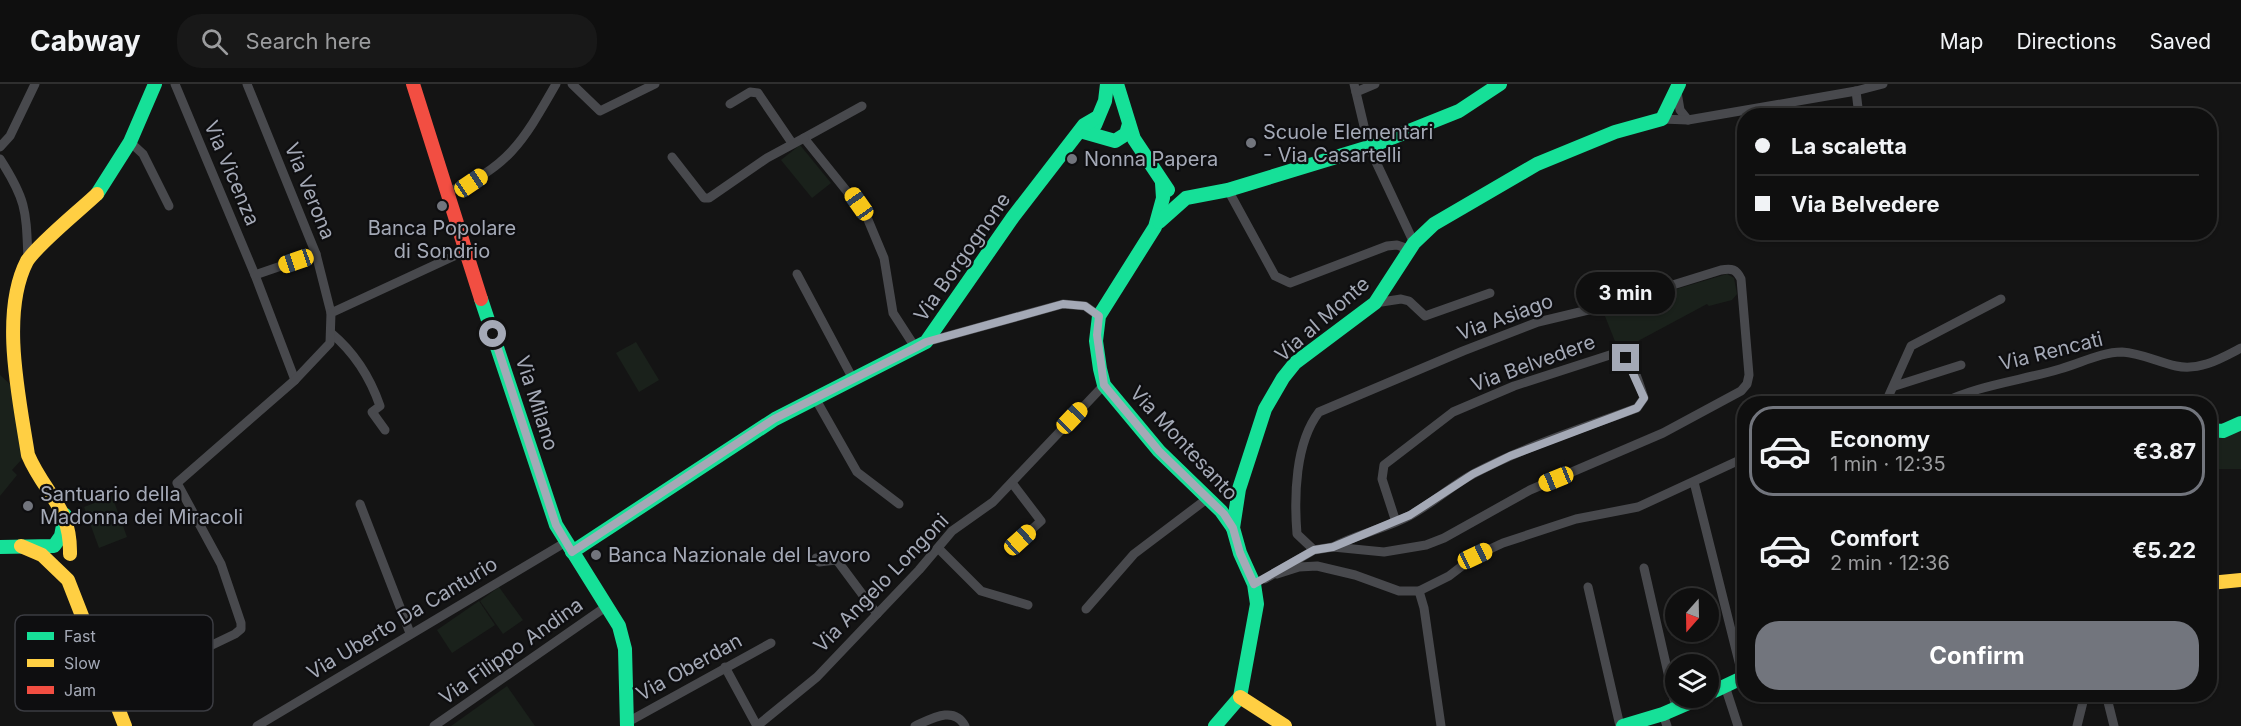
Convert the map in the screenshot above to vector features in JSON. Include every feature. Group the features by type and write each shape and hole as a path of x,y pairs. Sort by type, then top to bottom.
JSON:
{"street":[{"path":"0,147 10,136 35,84"},
{"path":"82,615 72,589 70,556 72,534 65,510 32,468 26,444 9,311 15,284 28,260 102,189 130,142 155,84"},
{"name":"Via Vicenza","path":"175,84 255,275 295,380"},
{"name":"Via Verona","path":"247,84 316,254 331,313 331,333"},
{"name":"Via Milano","path":"413,84 465,251 556,525 619,626 625,649 626,724"},
{"path":"447,192 471,183 505,160 530,129 556,84"},
{"path":"572,84 600,111 655,84"},
{"path":"1098,135 1095,126 1105,101 1107,84"},
{"path":"1117,84 1127,120 1145,156 1162,183 1174,194 1186,198 1228,190 1369,147 1459,111 1500,84"},
{"path":"1375,84 1355,88 1369,147 1414,243"},
{"path":"1760,108 1856,92 1883,84"},
{"path":"1678,88 1662,119 1688,120 1737,112"},
{"path":"1678,88 1680,110 1688,120"},
{"path":"730,104 750,92 758,93 792,143"},
{"path":"1856,92 1858,108"},
{"path":"672,157 698,194 704,198 710,198 792,143 862,106"},
{"path":"1097,117 1106,110 1114,109 1127,120"},
{"name":"Via Borgognone","path":"569,547 774,419 920,345 1080,131 1097,117"},
{"name":"Via al Monte","path":"1240,697 1259,582 1240,553 1230,511 1265,409 1283,378 1295,363 1375,303 1414,243 1434,224 1537,164 1615,132 1662,119"},
{"path":"1117,141 1126,134 1127,120"},
{"path":"1080,131 1091,131 1106,141 1129,143 1145,156"},
{"path":"804,138 866,215 884,258 893,313 920,345 1063,304 1085,306 1099,316 1156,225 1163,206 1162,183"},
{"path":"130,142 143,154 169,206"},
{"path":"0,159 19,189 24,204 28,260"},
{"path":"1228,190 1275,276 1282,282 1290,283 1387,246 1397,244 1403,247 1406,256"},
{"path":"1156,225 1186,198"},
{"path":"331,313 465,251"},
{"path":"255,275 316,254"},
{"name":"Via Asiago","path":"1731,268 1738,272 1741,279 1749,375 1747,384 1741,391 1663,434 1530,490 1444,538 1426,545 1384,552 1333,547 1314,550 1297,534 1295,512 1305,442 1312,422 1319,412 1538,322 1605,306 1721,270 1731,268"},
{"path":"797,274 853,379"},
{"path":"1375,303 1401,299 1409,301 1425,316 1490,293"},
{"path":"1889,396 1911,346 2001,300"},
{"name":"Via Montesanto","path":"1099,316 1097,335 1104,385 1159,451 1208,498 1230,511"},
{"path":"213,645 235,634 241,629 241,623 221,564 177,483 295,380 330,343 331,333"},
{"path":"331,333 350,349 374,390 380,406 372,412 385,430"},
{"name":"Via Rencati","path":"1959,396 1983,386 2059,369 2106,354 2120,352 2176,366 2192,367 2214,362 2241,348"},
{"name":"Via Belvedere","path":"1333,547 1396,522 1473,474 1510,456 1637,408 1644,398 1630,362 1624,355 1616,353 1514,386 1453,412 1384,465 1382,479 1396,522"},
{"path":"1895,386 1961,365"},
{"name":"Via Angelo Longoni","path":"757,726 817,676 952,531 993,502 1104,385"},
{"path":"814,398 856,472 899,504"},
{"path":"2217,430 2241,423"},
{"path":"1259,582 1299,567 1317,566 1355,575 1400,591 1419,591 1449,576 1475,556 1512,539 1576,519 1638,507 1737,461"},
{"path":"1694,482 1737,650"},
{"path":"1012,483 1041,521 1020,540"},
{"path":"1086,609 1134,554 1208,498"},
{"path":"360,504 410,633"},
{"path":"53,566 48,554 63,529 65,510"},
{"path":"21,546 38,553 53,566 72,589"},
{"path":"0,547 65,547 70,556 67,565 53,566"},
{"name":"Via Uberto Da Canturio","path":"257,726 410,633 569,547"},
{"path":"938,548 981,591 1029,604"},
{"path":"1259,582 1314,550"},
{"path":"816,558 819,562 836,560 877,614"},
{"path":"1644,568 1665,660"},
{"path":"2217,582 2241,580"},
{"path":"1588,587 1621,726 1665,720 1676,708"},
{"path":"1419,591 1424,608 1441,726"},
{"name":"Via Filippo Andina","path":"434,726 607,606"},
{"name":"Via Oberdan","path":"626,724 771,643"},
{"path":"725,667 757,726"},
{"path":"1719,689 1737,680"},
{"path":"1725,686 1738,726"},
{"path":"1215,726 1240,697 1285,726"},
{"path":"2077,726 2083,702"},
{"path":"2108,702 2114,726"},
{"path":"119,711 125,726"},
{"path":"915,726 942,715 952,715 961,719 965,726"}],"shaded area":[{"path":"800,145 831,183 812,198 781,160"},
{"path":"1727,274 1734,278 1737,294 1732,300 1709,306 1707,304 1638,341 1638,351 1628,353 1618,349 1603,311"},
{"path":"636,342 659,380 639,392 616,353"},
{"path":"0,375 12,386 22,459 12,470 17,475 0,496"},
{"path":"2241,427 2241,469 2217,469 2217,433"},
{"path":"112,496 127,537 99,548 84,507"},
{"path":"499,587 523,620 503,634 480,601"},
{"path":"479,601 495,625 452,653 437,630"},
{"path":"507,686 535,726 451,726"}],"traffic: fast":[{"path":"97,194 130,142 155,84"},
{"path":"1095,125 1105,101 1107,84"},
{"path":"1117,84 1134,139 1168,190"},
{"path":"1159,222 1186,198 1228,190 1369,147 1459,111 1500,84"},
{"path":"1215,726 1240,697 1257,604 1254,584 1240,553 1233,528 1239,489 1265,409 1283,378 1295,363 1375,303 1414,243 1434,224 1537,164 1615,132 1662,119 1679,84"},
{"path":"572,552 775,419 926,342 1013,217 1084,125 1096,118"},
{"path":"1080,131 1115,141 1126,134 1129,124"},
{"path":"1162,183 1163,198 1155,227 1099,316 1096,341 1100,369 1104,385 1159,451 1221,511 1233,528"},
{"path":"481,299 556,525 619,626 625,649 627,726"},
{"path":"2217,431 2223,431 2241,423"},
{"path":"0,547 54,546 61,536 65,515"},
{"path":"1719,689 1737,680"},
{"path":"1623,726 1677,708"}],"traffic: slow":[{"path":"70,554 69,538 62,512 28,455 14,356 14,305 27,261 50,236 97,194"},
{"path":"21,546 42,555 68,580 82,615"},
{"path":"2217,582 2241,580"},
{"path":"1240,697 1285,726"},
{"path":"119,711 125,726"}],"traffic: jam":[{"path":"413,84 481,299"}],"place":[{"name":"Scuole Elementari - Via Casartelli","path":"1251,143"},
{"name":"Nonna Papera","path":"1072,159"},
{"name":"Banca Popolare di Sondrio","path":"442,206"},
{"name":"Santuario della Madonna dei Miracoli","path":"28,506"},
{"name":"Banca Nazionale del Lavoro","path":"596,555"}],"route":[{"path":"493,334 556,525 572,552 774,419 926,342 1063,304 1085,306 1099,316 1097,335 1104,385 1159,451 1224,514 1233,528 1240,553 1254,584 1314,550 1333,547 1410,515 1473,474 1510,456 1637,408 1644,398 1630,362 1626,358"}]}
